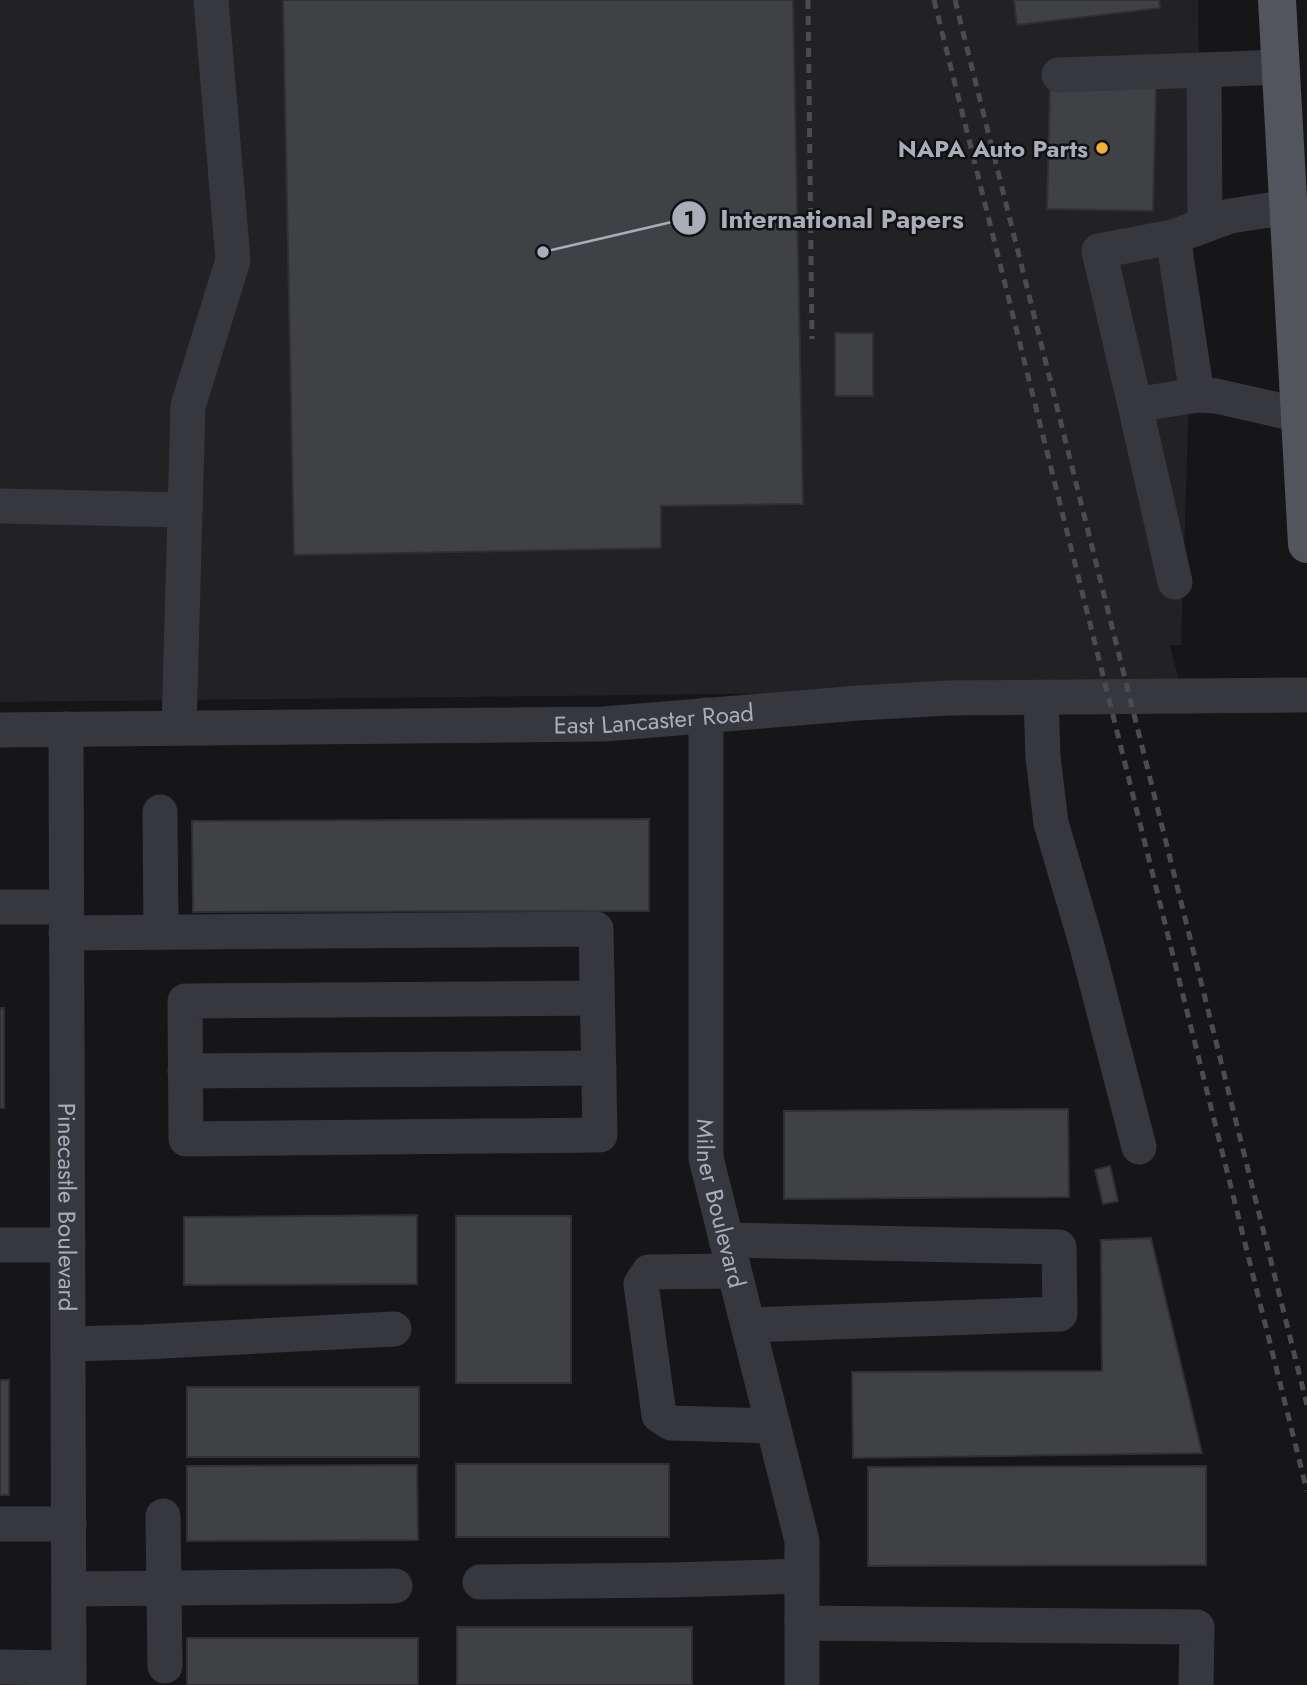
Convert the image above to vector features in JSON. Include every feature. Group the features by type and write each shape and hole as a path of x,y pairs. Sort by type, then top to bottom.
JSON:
{"main road":[{"path":"1277,0 1303,414 1307,544"}],"street":[{"path":"180,728 188,405 233,260 211,0"},
{"path":"1059,75 1281,66"},
{"path":"1204,69 1205,225"},
{"path":"1175,582 1099,251 1173,237 1230,216 1289,207"},
{"path":"1173,237 1198,394"},
{"path":"1135,405 1198,394 1303,414"},
{"path":"0,506 185,510"},
{"name":"East Lancaster Road","path":"0,730 604,723 911,700 1307,695"},
{"path":"1041,697 1043,757 1051,823 1087,946 1139,1147"},
{"name":"Milner Boulevard","path":"706,715 706,1158 802,1541 802,1685"},
{"name":"Pinecastle Boulevard","path":"66,729 69,1676"},
{"path":"160,812 161,932"},
{"path":"0,907 66,920 161,932 596,929 600,1135 186,1139 185,1001 597,998"},
{"path":"185,1070 599,1068"},
{"path":"0,1245 68,1245"},
{"path":"748,1325 1060,1314 1059,1247 730,1255 649,1272 641,1284 659,1415 671,1423 773,1426"},
{"path":"68,1344 394,1329"},
{"path":"163,1516 165,1666"},
{"path":"0,1524 69,1524"},
{"path":"480,1582 802,1576"},
{"path":"69,1589 395,1586"},
{"path":"802,1623 1198,1627 1196,1685"},
{"path":"0,1668 69,1676"}],"shaded area":[{"path":"0,0 1198,0 1199,89 1181,645 1170,645 1181,689 0,702"}],"building":[{"path":"283,0 793,0 803,504 661,506 661,548 294,555"},
{"path":"1014,0 1159,0 1160,8 1017,25"},
{"name":"NAPA Auto Parts","path":"1050,85 1156,87 1153,211 1047,209"},
{"path":"835,333 873,333 873,396 835,396"},
{"path":"649,819 649,911 193,912 192,821"},
{"path":"0,1008 4,1008 4,1108 0,1108"},
{"path":"1068,1109 1069,1197 784,1199 784,1111"},
{"path":"1110,1166 1118,1201 1103,1204 1095,1170"},
{"path":"417,1215 417,1284 184,1285 184,1217"},
{"path":"456,1216 571,1216 571,1383 456,1383"},
{"path":"1151,1238 1202,1453 853,1458 852,1372 1102,1371 1101,1240"},
{"path":"0,1380 9,1380 9,1495 0,1495"},
{"path":"187,1387 419,1387 419,1457 187,1457"},
{"path":"456,1464 669,1464 669,1537 456,1537"},
{"path":"417,1465 418,1540 187,1541 187,1466"},
{"path":"1206,1466 1206,1565 868,1566 868,1467"},
{"path":"457,1627 692,1627 692,1685 457,1685"},
{"path":"187,1638 418,1638 418,1685 187,1685"}],"railway":[{"path":"808,0 812,339"},
{"path":"934,0 1307,1491"},
{"path":"955,0 1307,1405"}],"place":[{"name":"NAPA Auto Parts","path":"1102,148"},
{"name":"International Papers","path":"543,252"}]}
